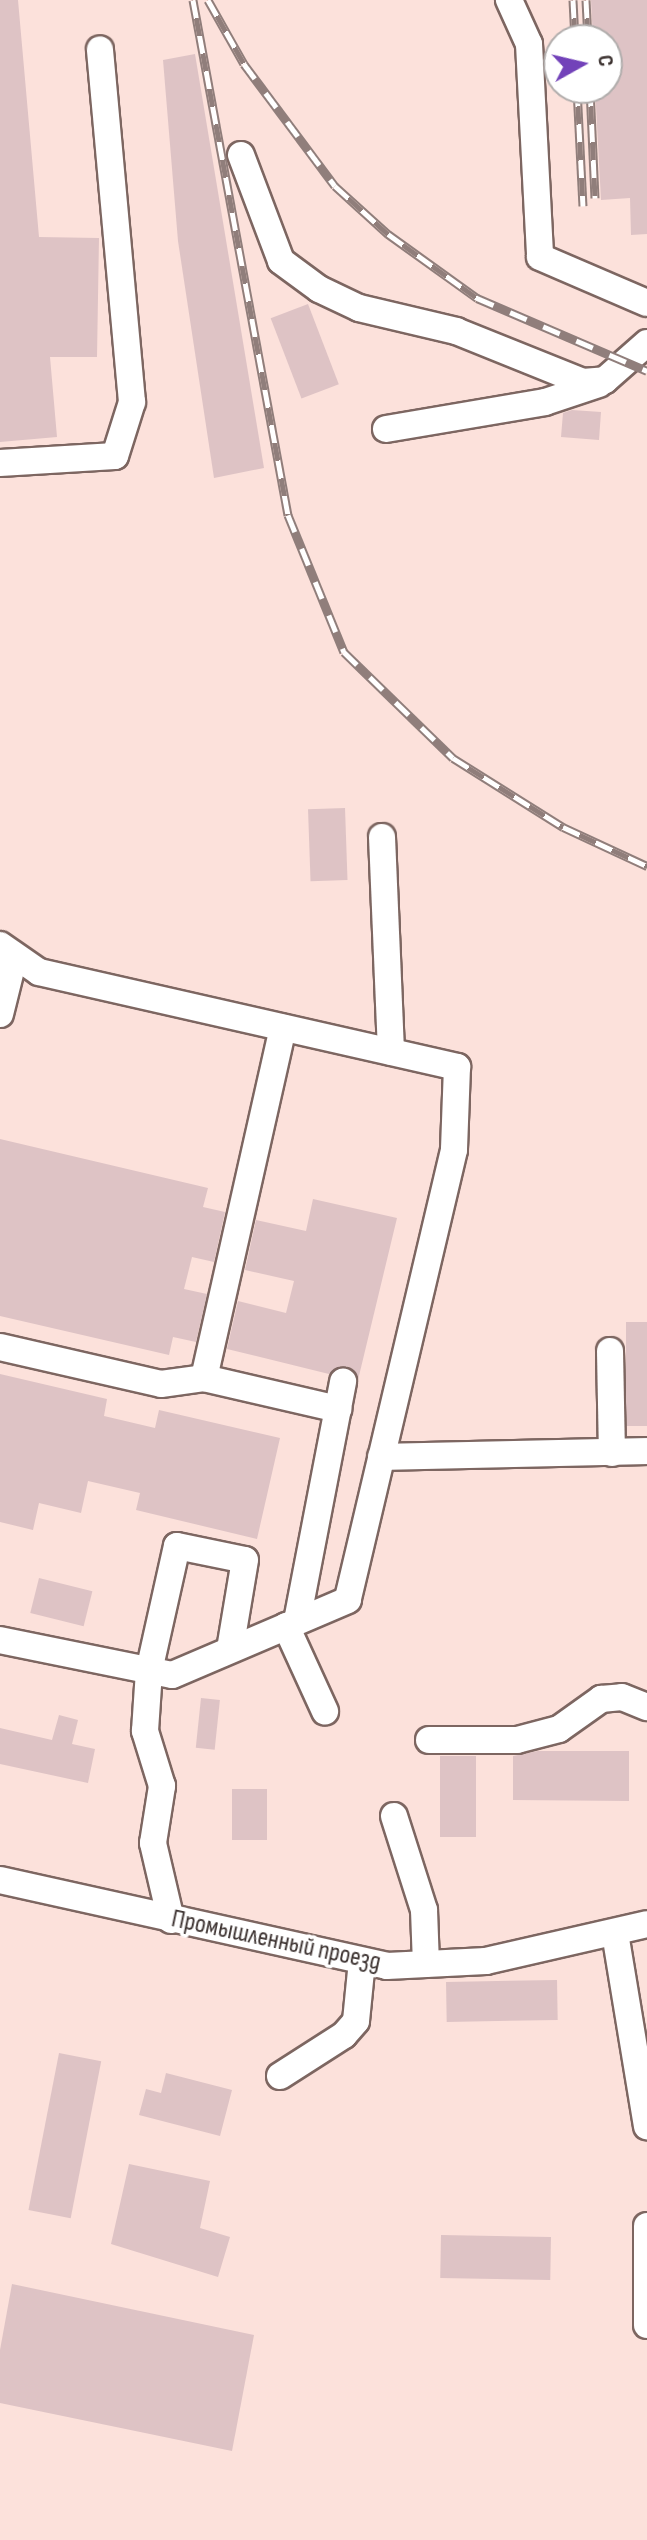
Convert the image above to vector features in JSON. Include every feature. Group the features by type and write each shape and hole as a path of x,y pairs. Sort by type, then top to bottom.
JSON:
{"street":[{"path":"509,0 529,44 540,257 647,303"},
{"path":"0,463 115,456 132,402 100,49"},
{"path":"241,155 281,261 319,289 359,308 487,341 552,373 583,382 605,380"},
{"path":"386,429 583,393 605,380 647,343"},
{"path":"382,837 391,1052"},
{"path":"0,1014 7,952 39,972 457,1067 454,1150 348,1600 172,1675 0,1640"},
{"path":"204,1378 283,1028"},
{"path":"10,1342 161,1384 204,1378 338,1409"},
{"path":"610,1351 612,1453"},
{"path":"325,1711 291,1624 343,1381"},
{"path":"381,1457 647,1451"},
{"path":"171,1920 153,1843 162,1786 145,1731 149,1671 177,1546 245,1560 230,1650"},
{"path":"429,1740 517,1740 559,1729 601,1699 622,1697 647,1707"},
{"path":"394,1816 424,1910 426,1964"},
{"name":"Промышленный проезд","path":"0,1880 362,1961 426,1964 486,1961 647,1924"},
{"path":"615,1933 647,2126"},
{"path":"280,2076 344,2035 356,2021 362,1961"},
{"path":"647,2226 647,2325"}],"building":[{"path":"0,0 18,0 39,237 99,238 97,357 50,357 57,437 0,442"},
{"path":"591,0 647,0 647,234 631,235 630,198 601,200 596,104 623,104 623,24 592,24"},
{"path":"195,54 264,468 214,478 178,241 163,60"},
{"path":"308,304 339,384 301,399 271,318"},
{"path":"572,410 601,412 599,440 561,437 563,413"},
{"path":"345,808 348,880 311,881 308,809"},
{"path":"0,1139 208,1188 203,1207 225,1212 214,1262 192,1257 184,1289 207,1294 196,1342 173,1337 169,1355 0,1316"},
{"path":"313,1199 397,1218 358,1380 347,1366 329,1374 227,1349 238,1301 286,1313 294,1281 245,1270 256,1220 306,1231"},
{"path":"626,1322 647,1322 647,1426 626,1426"},
{"path":"0,1374 107,1399 104,1416 155,1428 159,1410 280,1438 257,1539 136,1510 140,1493 88,1481 81,1513 39,1503 33,1530 0,1522"},
{"path":"39,1578 92,1591 84,1626 30,1613"},
{"path":"201,1698 220,1700 215,1750 196,1748"},
{"path":"59,1715 78,1720 72,1744 95,1749 88,1783 0,1764 0,1728 52,1740"},
{"path":"538,1751 629,1751 629,1801 513,1800 513,1756"},
{"path":"440,1756 476,1756 476,1837 440,1837"},
{"path":"232,1789 267,1789 267,1840 232,1840"},
{"path":"557,1980 558,2020 447,2022 446,1982"},
{"path":"59,2053 101,2061 71,2218 28,2210"},
{"path":"166,2073 232,2090 220,2136 139,2115 146,2089 161,2093"},
{"path":"129,2164 210,2181 200,2228 230,2237 218,2277 111,2244"},
{"path":"441,2235 551,2237 550,2280 440,2278"},
{"path":"12,2284 254,2335 232,2451 0,2403 0,2350"}],"railway":[{"path":"193,0 288,515 344,652 453,758 563,827 647,866"},
{"path":"208,0 244,64 335,186 388,234 477,298 647,371"},
{"path":"573,0 574,24"},
{"path":"586,0 587,24"},
{"path":"578,104 583,206"},
{"path":"591,104 595,198"}]}
